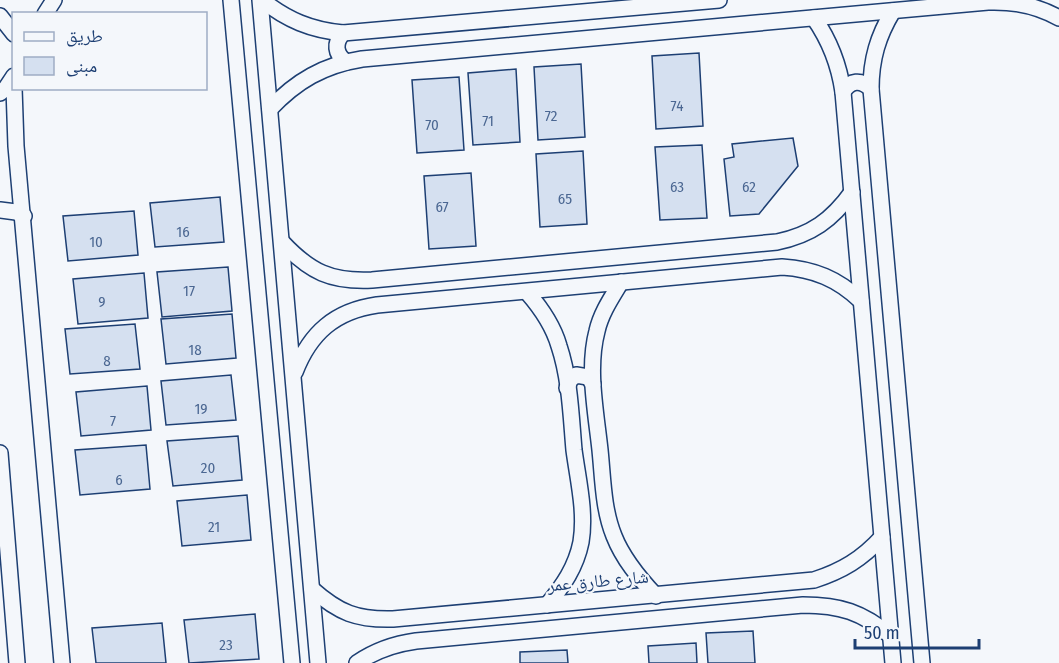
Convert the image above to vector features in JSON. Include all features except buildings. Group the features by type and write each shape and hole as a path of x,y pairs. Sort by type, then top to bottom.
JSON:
{"street":[{"path":"231,0 292,663"},
{"path":"261,0 298,24 320,31 343,33 719,0"},
{"path":"261,0 318,663"},
{"path":"713,1 717,26"},
{"path":"270,109 285,92 304,79 324,68 346,62 989,1 1027,4 1059,18"},
{"path":"893,10 882,29 875,48 871,68 871,89 922,663"},
{"path":"0,16 12,31"},
{"path":"814,18 834,53 843,92 893,663"},
{"path":"343,33 336,48 346,62"},
{"path":"0,93 12,79"},
{"path":"843,92 849,84 858,81 864,82 871,89"},
{"path":"14,90 16,146 62,663"},
{"path":"282,242 297,258 315,271 336,279 372,280 761,244 795,238 813,231 828,220 852,192"},
{"path":"0,210 16,212 24,216"},
{"path":"761,244 768,248 772,255 771,262 765,268"},
{"path":"294,375 311,341 324,327 339,316 356,308 376,305 765,268 800,268 817,272 848,288 861,301"},
{"path":"372,280 367,283 363,294 366,300 376,305"},
{"path":"621,282 607,305 597,331 593,358 593,384 606,513 625,558 656,596"},
{"path":"527,292 541,308 560,347 582,516 581,541 575,565 563,586 547,605"},
{"path":"567,388 570,380 576,375 588,377 593,384"},
{"path":"873,430 901,428"},
{"path":"272,448 300,445"},
{"path":"0,453 17,663"},
{"path":"582,516 587,522 595,524 603,520 606,513"},
{"name":"شارع طارق عمر","path":"312,589 330,604 349,615 371,620 656,596 801,582 833,574 852,565 868,553 882,537"},
{"path":"801,582 808,586 811,593 809,600 803,605"},
{"path":"357,663 376,651 396,644 803,605 836,607 856,613 875,622 891,636"},
{"path":"393,619 388,632 396,644"}]}
